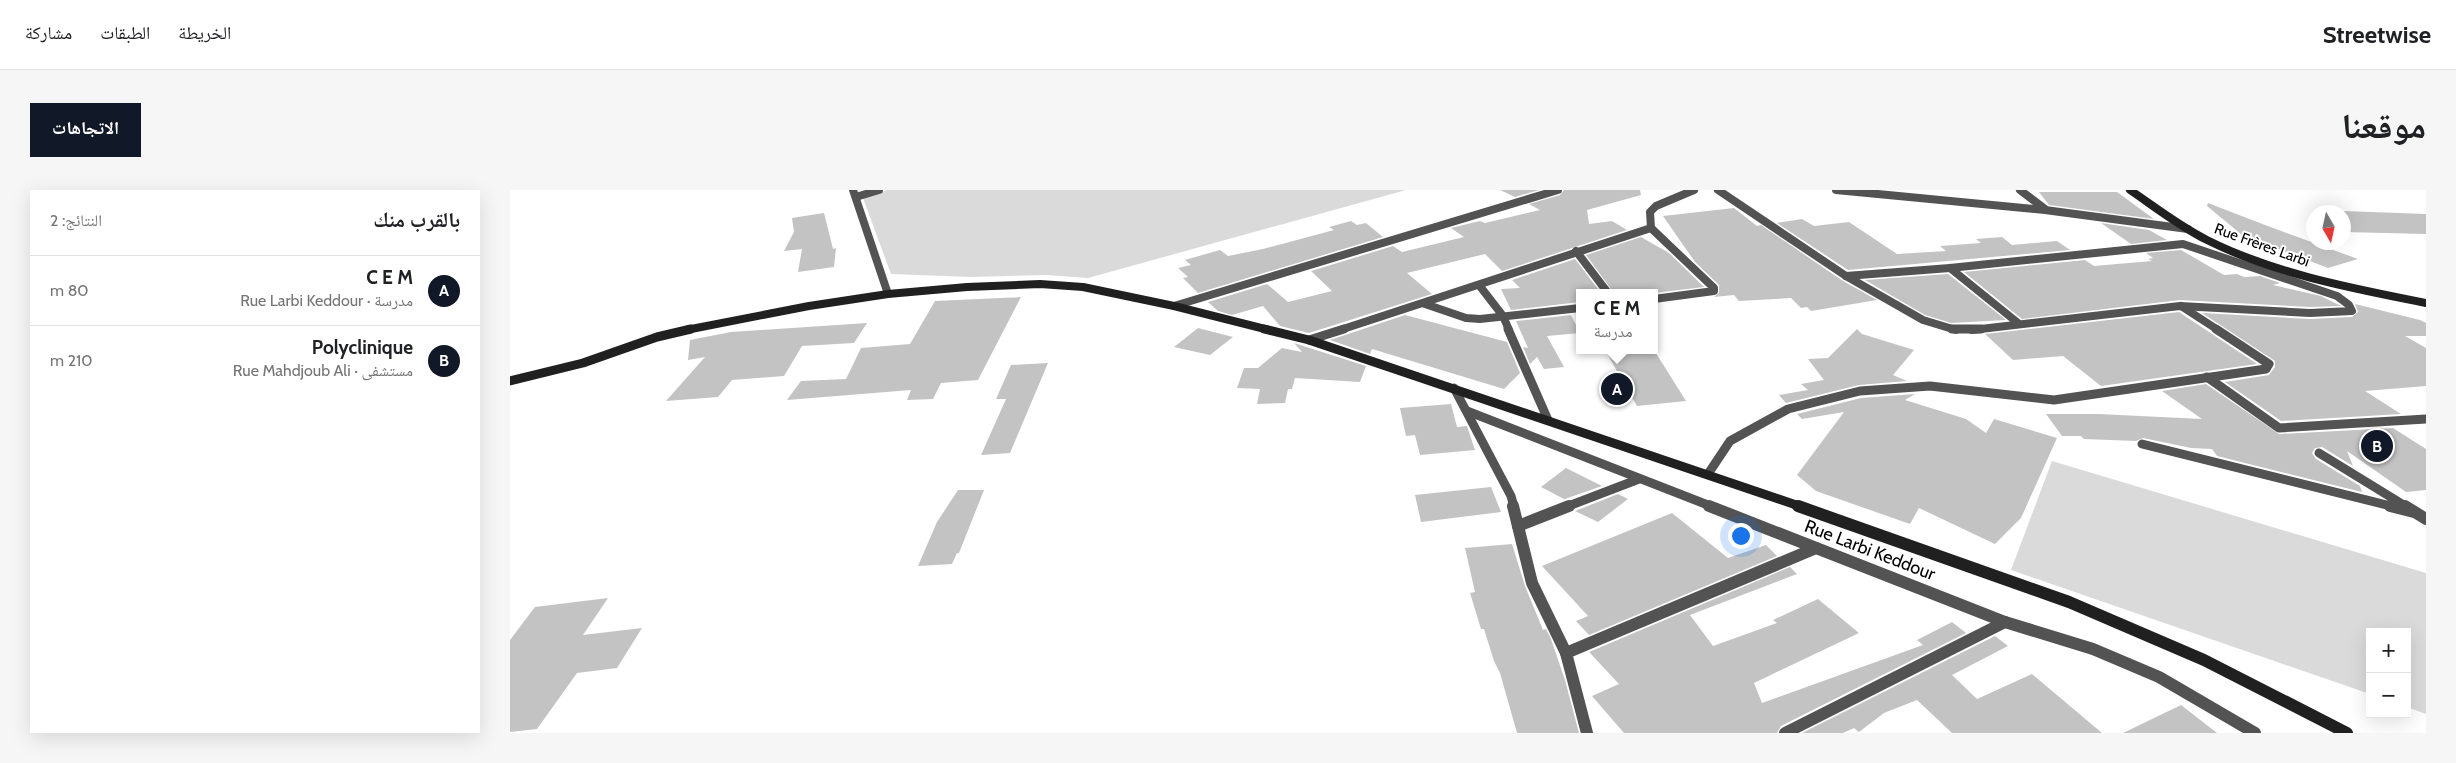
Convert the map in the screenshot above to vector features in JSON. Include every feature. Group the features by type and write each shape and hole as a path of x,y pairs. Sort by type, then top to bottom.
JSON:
{"main road":[{"name":"Rue Frères Larbi","path":"2130,190 2188,229 2208,240 2278,269 2334,284 2426,303"},
{"path":"510,381 583,363 657,337 697,327 888,294 1040,284 1083,287 1174,306 1309,340 1708,474 2069,602 2204,660 2346,733"}],"street":[{"path":"880,190 854,194 888,294"},
{"path":"1174,306 1558,190"},
{"path":"1658,298 1714,291 1714,288 1651,228 1650,212 1656,206 1694,190"},
{"path":"1718,190 1846,276 1923,320 1957,330 1972,330 2018,322 2180,306 2310,313 2352,311 2349,305 2337,296 2183,244"},
{"path":"1836,190 2045,210 2188,229"},
{"path":"1915,190 1924,198"},
{"path":"2020,190 2045,210"},
{"path":"1309,340 1425,304 1576,251 1651,228"},
{"path":"1846,276 1950,268 2208,240"},
{"path":"1576,251 1605,289"},
{"path":"1950,268 2018,322"},
{"path":"1479,284 1502,316 1548,420"},
{"path":"1425,304 1466,318 1576,308"},
{"path":"1708,474 1730,441 1788,409 1860,391 1930,386 2054,400 2266,369 2269,364 2180,306"},
{"path":"2207,377 2280,428 2426,419"},
{"path":"1454,388 1510,496 1532,583 1566,653 1588,733"},
{"name":"Rue Larbi Keddour","path":"1467,412 2005,622 2093,649 2159,677 2255,733"},
{"path":"2142,444 2414,512"},
{"path":"2319,453 2426,519"},
{"path":"1518,526 1639,478"},
{"path":"1566,653 1816,548"},
{"path":"1785,733 2005,622"}],"shaded area":[{"path":"887,190 1406,190 1088,278 1046,275 971,277 891,274 863,198"},
{"path":"2052,461 2426,573 2426,714 2411,708 2411,628 2366,628 2366,693 2011,570"}],"building":[{"path":"1500,190 1539,190 1515,197"},
{"path":"1564,190 1640,190 1641,195 1587,210 1589,224 1612,221 1627,230 1502,271 1485,254 1407,273 1432,294 1309,333 1280,326 1263,306 1232,315 1218,311 1208,302 1267,284 1288,302 1332,291 1311,271 1393,246 1402,252 1464,237 1451,228 1480,221 1485,223 1540,210 1529,204 1560,195"},
{"path":"2039,192 2117,192 2154,219 2049,205"},
{"path":"2208,203 2306,240 2306,250 2333,250 2358,259 2328,268 2242,235 2207,206"},
{"path":"1734,208 1757,226 1761,225 1843,281 1877,300 1811,311 1807,307 1801,308 1791,298 1739,301 1734,295 1714,297 1719,293 1719,285 1695,262 1663,216"},
{"path":"2351,211 2426,214 2426,234 2351,232"},
{"path":"824,213 833,249 836,248 834,267 798,272 802,249 784,251 794,232 792,218"},
{"path":"1802,219 1814,226 1849,222 1897,254 1946,251 1940,246 1981,243 1976,239 2002,237 2012,245 2057,241 2070,250 1848,270 1777,223"},
{"path":"1351,221 1357,225 1366,223 1383,237 1198,293 1183,278 1188,277 1178,268 1191,265 1185,260 1220,250 1228,256 1263,249 1334,230 1329,227"},
{"path":"2101,223 2149,230 2167,240 2131,244"},
{"path":"1641,237 1669,253 1704,287 1658,293 1658,289 1611,289 1586,255"},
{"path":"2181,250 2224,275 2260,276 2280,283 2273,285 2321,296 2341,306 2310,307 2180,300 2022,319 1964,272 2085,260 2094,266 2152,261 2148,259 2153,258 2146,253"},
{"path":"1575,259 1598,289 1576,289 1576,302 1511,310 1501,289 1520,288 1512,280"},
{"path":"1948,274 2006,320 1951,323 1925,315 1865,280"},
{"path":"1021,297 978,380 941,383 933,399 907,400 911,390 787,400 801,381 846,379 861,348 910,344 935,301"},
{"path":"2355,304 2426,323 2426,336 2405,336 2426,348 2426,386 2365,391 2401,414 2281,421 2225,382 2269,375 2275,367 2275,361 2202,313 2310,319 2352,317 2358,312"},
{"path":"2179,312 2257,364 2101,386 2063,356 2013,360 1985,334"},
{"path":"1405,315 1507,342 1520,373 1504,389 1372,349 1370,354 1330,340"},
{"path":"1571,315 1576,325 1576,333 1547,336 1564,367 1544,369 1537,357 1530,364 1523,347 1528,348 1516,321"},
{"path":"867,323 854,343 802,346 784,376 732,380 718,397 666,401 705,357 688,360 690,340 731,332"},
{"path":"1198,328 1233,337 1210,355 1174,347"},
{"path":"1857,329 1862,334 1914,350 1893,375 1907,381 1859,385 1786,403 1779,395 1808,390 1801,384 1824,380 1808,359 1828,358"},
{"path":"1294,343 1366,366 1360,382 1295,378 1292,389 1288,389 1285,403 1257,404 1260,389 1237,388 1244,368 1258,368 1282,348 1302,352"},
{"path":"1607,354 1657,354 1686,401 1637,406"},
{"path":"1048,363 1010,453 981,455 1006,399 996,399 1011,365"},
{"path":"2206,384 2279,434 2393,428 2426,449 2426,490 2406,492 2347,451 2353,466 2322,447 2315,448 2312,453 2316,459 2360,486 2362,492 2217,456 2212,449 2191,448 2143,438 2136,441 2084,439 2081,436 2062,436 2046,414 2099,414 2202,419 2162,391"},
{"path":"1915,394 1905,400 1966,419 1986,433 1994,419 2057,438 2021,518 1995,544 1919,508 1910,524 1816,491 1797,475 1844,412 1802,419 1797,414 1861,398"},
{"path":"1451,404 1457,427 1467,426 1475,450 1420,455 1415,435 1406,436 1400,408"},
{"path":"1566,468 1602,486 1562,500 1564,499 1541,487"},
{"path":"1491,487 1501,512 1421,522 1415,495"},
{"path":"958,490 984,490 959,553 957,553 952,564 918,566 937,522"},
{"path":"1618,494 1628,499 1598,522 1575,511"},
{"path":"1672,513 1728,558 1766,545 1777,556 1589,635 1576,621 1588,616 1542,566"},
{"path":"1512,544 1525,586 1543,630 1546,629 1551,639 1565,680 1579,733 1517,733 1500,673 1494,661 1484,629 1481,629 1470,593 1475,592 1465,548"},
{"path":"1790,567 1797,574 1690,615 1713,646 1777,623 1773,620 1818,599 1859,633 1754,683 1762,703 1923,645 1917,640 1952,622 1966,633 1781,726 1777,733 1624,733 1592,696 1619,684 1589,652"},
{"path":"608,598 583,635 642,628 617,668 577,673 537,729 510,732 510,640 535,607"},
{"path":"1995,636 2008,646 1952,675 1977,699 2032,674 2102,733 1952,733 1917,700 1884,713 1859,732 1854,728 1843,733 1802,733"},
{"path":"2181,705 2217,733 2123,733"}],"place":[{"name":"C E M","path":"1617,389"},
{"name":"Polyclinique","path":"2377,446"}]}
